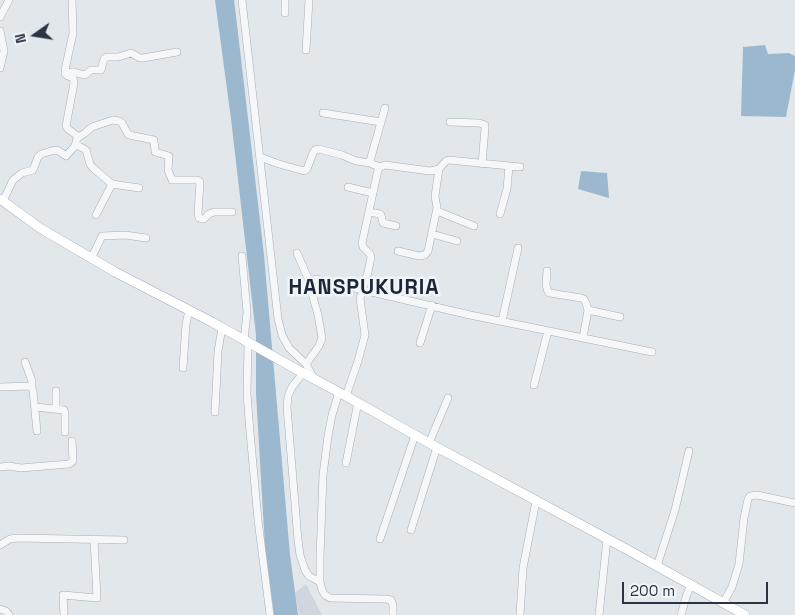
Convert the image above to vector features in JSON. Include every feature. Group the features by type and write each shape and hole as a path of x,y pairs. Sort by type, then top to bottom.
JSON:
{"main road":[{"path":"2,200 40,228 91,259 189,310 280,361 304,369 314,379 657,566 741,614"}],"street":[{"path":"0,17 9,0"},
{"path":"72,0 73,33 65,73 72,78 74,83 66,126 79,137"},
{"path":"242,0 280,328 289,348 304,369"},
{"path":"285,13 286,0"},
{"path":"306,50 309,0"},
{"path":"0,31 4,51 0,68"},
{"path":"65,73 73,72 85,75 91,70 101,70 104,59 107,57 118,57 131,53 143,58 177,52"},
{"path":"371,163 385,108"},
{"path":"322,113 381,122"},
{"path":"2,200 13,180 22,173 33,170 41,154 55,150 66,156 75,146 76,140 79,137 94,126 113,120 119,121 130,135 154,140 155,152 169,156 168,170 172,180 197,180 200,182 199,218 204,219 214,212 232,212"},
{"path":"450,122 479,123 485,126 482,164"},
{"path":"75,146 77,145 86,150 93,168 112,184 139,188"},
{"path":"260,157 301,170 307,169 313,153 319,149 380,167 385,165 430,171 439,169"},
{"path":"398,251 418,256 425,255 428,251 437,211 435,196 439,169 446,161 520,167"},
{"path":"500,214 507,190 509,166"},
{"path":"380,167 362,244 364,250 371,257 360,304 364,335 358,361 332,415 328,436 323,475 320,582 325,596 330,598 391,600 393,615"},
{"path":"96,215 112,184"},
{"path":"348,187 373,193"},
{"path":"437,211 474,226"},
{"path":"369,212 382,216 383,223 396,226"},
{"path":"432,234 457,241"},
{"path":"91,259 102,236 146,238"},
{"path":"502,321 518,248"},
{"path":"297,253 310,282 322,338 319,346 292,387 288,396 287,407 300,556 309,576 320,582"},
{"path":"242,256 247,312 250,432 258,520 270,615"},
{"path":"547,271 546,285 548,292 584,299 588,310 583,338"},
{"path":"310,282 321,280 502,321 652,352"},
{"path":"420,344 432,305"},
{"path":"183,368 186,324 189,310"},
{"path":"588,310 620,317"},
{"path":"215,412 218,351 222,328"},
{"path":"534,385 548,331"},
{"path":"25,362 32,381 37,431"},
{"path":"0,387 29,386 32,388"},
{"path":"56,391 56,408"},
{"path":"411,530 433,445 448,398"},
{"path":"346,463 358,402"},
{"path":"34,407 64,410 66,432"},
{"path":"380,539 415,435"},
{"path":"0,467 21,468 69,464 73,461 72,441"},
{"path":"657,566 676,510 688,451"},
{"path":"723,603 732,587 739,564 744,518 750,496 757,495 795,503"},
{"path":"520,615 523,568 536,501"},
{"path":"0,545 17,538 124,540"},
{"path":"64,615 63,595 97,598 94,539"},
{"path":"600,615 607,539"},
{"path":"681,615 691,585"},
{"path":"0,609 6,611 9,615"}],"shaded area":[{"path":"306,584 322,615 299,615 295,593"}],"water":[{"path":"215,0 234,0 264,255 290,555 298,615 274,615 265,547 256,393 256,335"},
{"path":"765,45 768,54 789,53 795,56 795,70 786,117 741,116 743,47"},
{"path":"581,171 607,173 609,198 578,189"}],"district":[{"name":"HANSPUKURIA","path":"364,288"}]}
